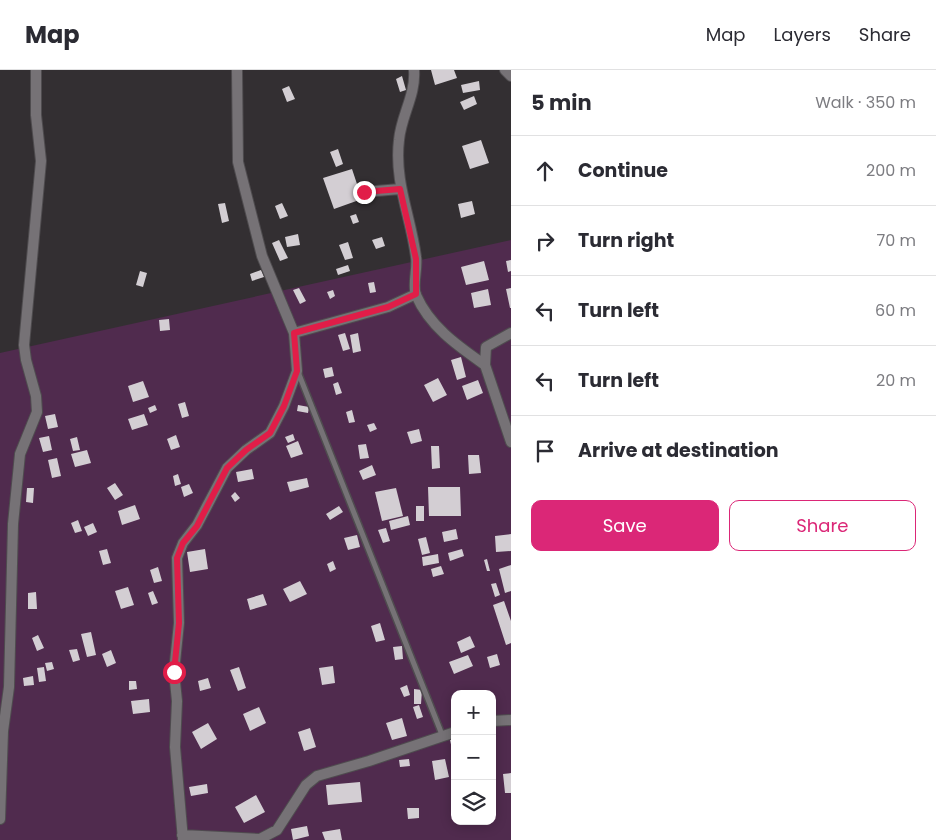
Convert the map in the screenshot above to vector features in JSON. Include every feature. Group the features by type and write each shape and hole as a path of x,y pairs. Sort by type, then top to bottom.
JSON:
{"street":[{"path":"0,819 3,731 9,688 13,524 20,454 37,412 36,396 24,345 42,162 36,115 36,70"},
{"path":"238,70 238,162 262,256 294,333 297,371 284,406 270,433 246,450 227,468 201,519 183,543 177,558 179,623 174,672 177,701 175,747 183,838 260,839 277,830 306,785 316,776 451,734"},
{"path":"414,70 412,95 402,120 398,142 400,189 416,259 416,294 447,338 485,365"},
{"path":"505,70 511,76"},
{"path":"364,192 400,189"},
{"path":"294,333 388,307 416,294"},
{"path":"511,333 486,347 485,365 511,442"},
{"path":"496,721 511,720"}],"lane":[{"path":"297,371 443,737"}],"shaded area":[{"path":"511,240 511,840 0,840 0,353"}],"building":[{"path":"431,70 454,70 457,78 435,85"},
{"path":"402,76 406,90 400,92 396,79"},
{"path":"479,81 480,90 463,93 461,85"},
{"path":"289,86 295,99 287,102 282,89"},
{"path":"474,96 477,104 464,110 460,102"},
{"path":"481,140 489,163 470,169 462,146"},
{"path":"338,149 343,164 336,167 330,152"},
{"path":"352,169 362,199 334,209 323,178"},
{"path":"472,201 475,214 461,218 458,204"},
{"path":"225,203 229,221 222,223 218,204"},
{"path":"282,203 288,216 280,219 275,206"},
{"path":"356,214 359,222 353,224 350,216"},
{"path":"298,234 300,245 287,247 285,237"},
{"path":"382,237 385,246 376,249 372,240"},
{"path":"279,240 288,258 280,261 272,243"},
{"path":"348,242 353,258 345,260 339,245"},
{"path":"511,260 511,271 508,272 506,261"},
{"path":"484,261 489,280 466,285 461,267"},
{"path":"348,265 350,271 338,275 336,269"},
{"path":"261,270 264,277 252,281 250,274"},
{"path":"140,271 147,273 143,287 136,285"},
{"path":"374,282 376,292 370,293 368,283"},
{"path":"299,288 306,301 300,304 293,290"},
{"path":"511,288 511,308 510,308 506,289"},
{"path":"488,289 491,305 474,308 471,293"},
{"path":"333,290 335,296 330,299 327,292"},
{"path":"169,319 170,330 160,331 159,320"},
{"path":"345,333 350,349 343,351 338,335"},
{"path":"358,333 361,351 353,353 350,335"},
{"path":"461,357 466,377 457,380 451,360"},
{"path":"332,367 334,376 325,378 323,369"},
{"path":"438,378 447,395 433,402 424,385"},
{"path":"478,380 483,393 467,400 462,386"},
{"path":"143,381 149,397 133,402 128,386"},
{"path":"338,382 342,393 336,395 333,384"},
{"path":"185,402 189,416 182,418 178,404"},
{"path":"155,405 157,410 150,413 148,408"},
{"path":"298,405 309,407 308,413 297,411"},
{"path":"352,410 355,422 349,423 346,412"},
{"path":"55,414 58,427 48,429 45,416"},
{"path":"144,414 148,425 132,430 128,419"},
{"path":"374,423 377,429 370,432 367,425"},
{"path":"419,429 422,441 411,444 407,432"},
{"path":"293,434 295,440 288,443 285,437"},
{"path":"176,435 180,447 171,450 167,439"},
{"path":"49,436 52,450 43,452 39,438"},
{"path":"77,437 80,450 73,451 70,439"},
{"path":"298,441 303,454 291,458 286,446"},
{"path":"366,444 369,458 360,459 358,445"},
{"path":"431,446 439,446 440,468 432,469"},
{"path":"87,450 91,463 75,467 71,454"},
{"path":"468,455 479,455 481,473 469,474"},
{"path":"57,458 61,476 52,478 48,460"},
{"path":"372,465 376,475 363,480 359,471"},
{"path":"252,469 254,479 238,482 236,472"},
{"path":"178,474 181,484 175,486 173,476"},
{"path":"307,478 309,487 290,492 287,482"},
{"path":"115,483 123,495 115,500 107,488"},
{"path":"189,484 193,493 184,497 181,487"},
{"path":"428,487 460,487 461,516 429,516"},
{"path":"27,488 34,488 33,503 26,502"},
{"path":"396,488 403,516 382,521 375,492"},
{"path":"235,492 240,498 235,502 231,496"},
{"path":"135,505 140,519 122,525 118,511"},
{"path":"339,506 343,512 330,520 326,514"},
{"path":"416,506 424,506 424,521 416,521"},
{"path":"408,516 410,525 391,530 389,521"},
{"path":"78,520 82,531 75,533 71,523"},
{"path":"93,523 97,532 88,536 84,527"},
{"path":"386,528 390,541 383,543 378,530"},
{"path":"456,529 458,539 444,542 442,532"},
{"path":"511,534 511,551 496,552 495,536"},
{"path":"357,535 360,547 348,550 344,538"},
{"path":"426,537 430,553 422,555 418,539"},
{"path":"107,549 111,563 103,565 99,551"},
{"path":"205,549 208,569 190,572 187,552"},
{"path":"462,549 464,556 450,561 448,553"},
{"path":"438,554 439,563 423,566 422,557"},
{"path":"487,559 490,571 487,571 484,560"},
{"path":"333,561 336,569 330,572 327,564"},
{"path":"511,565 511,591 505,593 499,569"},
{"path":"441,566 444,574 433,577 431,569"},
{"path":"158,567 162,581 154,583 150,570"},
{"path":"300,581 307,594 290,602 283,589"},
{"path":"496,583 500,595 495,597 491,584"},
{"path":"128,587 134,605 121,609 115,591"},
{"path":"153,591 158,603 152,605 148,593"},
{"path":"36,592 37,609 28,609 28,593"},
{"path":"263,594 267,605 250,610 247,599"},
{"path":"504,601 511,621 511,643 506,645 493,605"},
{"path":"380,623 385,640 376,642 371,626"},
{"path":"91,632 96,655 87,657 81,634"},
{"path":"38,635 44,648 37,651 32,638"},
{"path":"470,636 475,647 461,653 457,642"},
{"path":"402,646 403,659 395,660 393,647"},
{"path":"77,649 80,660 73,662 69,650"},
{"path":"111,650 116,663 107,667 102,654"},
{"path":"497,654 500,665 490,668 487,657"},
{"path":"468,655 473,666 454,674 449,662"},
{"path":"52,662 54,669 47,671 45,663"},
{"path":"333,666 335,683 322,685 319,668"},
{"path":"44,667 46,681 39,682 37,668"},
{"path":"239,667 246,688 238,691 230,670"},
{"path":"33,676 34,685 24,686 23,678"},
{"path":"208,678 211,688 200,691 198,681"},
{"path":"129,681 136,681 137,689 129,690"},
{"path":"407,685 410,695 404,697 400,688"},
{"path":"414,689 422,690 421,704 414,704"},
{"path":"149,699 150,712 133,714 131,701"},
{"path":"419,705 423,717 417,719 413,707"},
{"path":"259,707 266,723 250,731 243,714"},
{"path":"402,718 407,736 392,740 386,723"},
{"path":"208,723 217,739 201,749 192,732"},
{"path":"310,728 316,747 304,751 298,732"},
{"path":"409,759 410,766 400,767 399,760"},
{"path":"445,759 449,777 435,780 432,761"},
{"path":"511,773 511,793 505,793 503,774"},
{"path":"360,782 362,802 328,805 326,785"},
{"path":"207,784 208,793 191,796 189,787"},
{"path":"256,795 265,812 244,823 235,807"},
{"path":"407,808 419,808 419,818 408,819"},
{"path":"307,826 309,836 293,840 291,829"},
{"path":"340,829 342,840 325,840 322,832"}],"route":[{"path":"174,672 179,623 177,558 183,543 197,526 209,505 227,468 246,450 270,433 284,406 297,371 294,333 388,307 416,294 415,248 400,189 364,192"}]}
